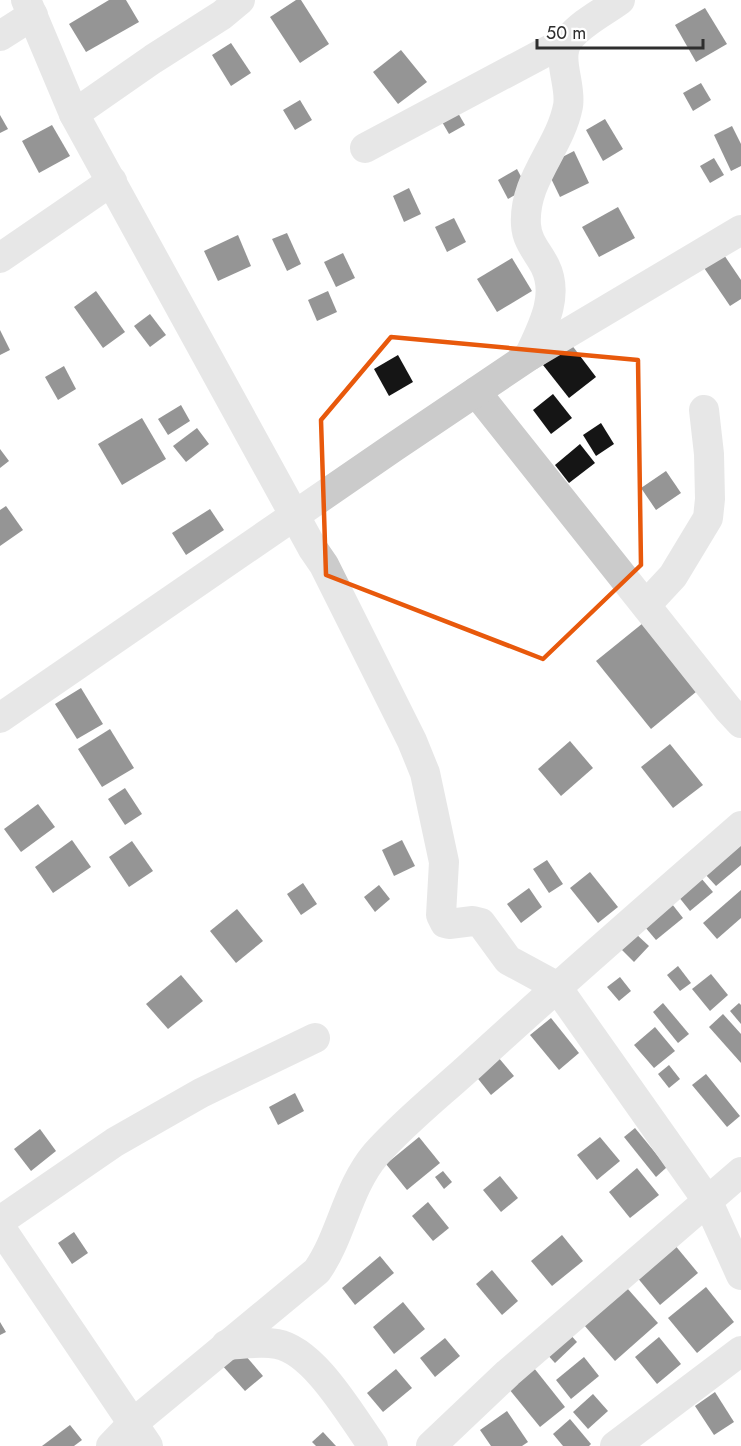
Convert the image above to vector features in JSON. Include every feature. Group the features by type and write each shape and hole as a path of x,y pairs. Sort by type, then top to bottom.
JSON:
{"street":[{"path":"74,114 222,15 240,0"},
{"path":"365,148 568,40 620,0"},
{"path":"0,36 30,8 74,114 324,565 407,730 425,773 444,862 441,915 443,920 448,924 472,921 481,923 508,960 556,986 707,1200 741,1275"},
{"path":"529,356 543,327 551,301 550,278 545,264 532,246 526,226 528,203 534,181 559,133 568,106 569,90 564,53 568,40"},
{"path":"0,258 112,181"},
{"path":"0,718 529,356 741,230"},
{"path":"476,392 741,723"},
{"path":"646,605 672,576 708,518 709,454 704,410"},
{"path":"111,1446 140,1435 226,1345 317,1271 332,1247 342,1216 375,1156 409,1122 556,986 741,826"},
{"path":"0,1221 116,1142 201,1093 315,1038"},
{"path":"430,1446 508,1373 741,1172"},
{"path":"0,1227 140,1435"},
{"path":"226,1345 277,1344 296,1350 316,1368 373,1446"},
{"path":"615,1446 741,1351"}],"highlighted area":[{"path":"391,337 638,360 641,565 543,659 326,575 321,420"}],"building":[{"path":"109,0 126,0 139,22 86,52 69,24"},
{"path":"296,0 301,0 329,44 300,63 270,17"},
{"path":"705,8 727,44 696,62 675,25"},
{"path":"231,43 251,73 231,86 212,55"},
{"path":"401,50 427,82 398,104 373,72"},
{"path":"701,83 711,100 693,111 683,93"},
{"path":"300,100 312,120 295,130 283,110"},
{"path":"454,106 465,125 449,134 438,115"},
{"path":"0,115 8,129 0,133"},
{"path":"605,119 623,149 603,161 586,130"},
{"path":"52,125 70,156 39,173 22,141"},
{"path":"732,126 741,144 741,166 731,171 714,135"},
{"path":"574,151 589,183 560,197 545,166"},
{"path":"714,158 724,175 710,183 700,166"},
{"path":"517,169 527,188 508,199 498,180"},
{"path":"409,188 421,214 404,222 393,196"},
{"path":"618,207 635,238 599,257 582,227"},
{"path":"454,218 466,242 447,252 435,227"},
{"path":"287,233 301,264 287,271 272,239"},
{"path":"238,235 251,266 218,281 204,251"},
{"path":"720,249 741,280 741,299 730,306 700,262"},
{"path":"343,253 355,278 336,287 324,262"},
{"path":"512,258 532,291 497,312 477,279"},
{"path":"96,291 125,332 103,348 74,307"},
{"path":"328,291 337,312 317,321 308,300"},
{"path":"150,314 166,335 150,347 134,326"},
{"path":"0,330 10,350 0,355"},
{"path":"571,344 596,377 569,398 543,365"},
{"path":"398,355 413,382 389,396 374,369"},
{"path":"64,366 76,389 58,400 45,377"},
{"path":"553,394 572,418 551,434 533,410"},
{"path":"181,405 190,421 168,435 158,419"},
{"path":"142,418 166,459 122,485 98,444"},
{"path":"601,423 614,444 596,456 583,435"},
{"path":"197,428 209,444 186,462 173,446"},
{"path":"580,444 595,463 569,483 555,465"},
{"path":"0,449 9,461 0,468"},
{"path":"666,471 681,493 656,510 641,488"},
{"path":"6,506 23,530 0,546 0,510"},
{"path":"210,509 224,530 186,555 172,533"},
{"path":"648,619 702,687 651,729 596,661"},
{"path":"81,688 103,724 77,739 55,704"},
{"path":"110,729 134,768 102,787 78,749"},
{"path":"570,741 593,768 561,796 538,769"},
{"path":"670,744 703,785 673,808 641,767"},
{"path":"125,788 142,814 125,825 108,799"},
{"path":"38,804 55,827 21,852 4,829"},
{"path":"72,840 91,867 53,893 35,867"},
{"path":"402,840 415,866 394,876 382,850"},
{"path":"132,841 153,871 129,887 109,857"},
{"path":"741,843 741,865 716,886 705,874"},
{"path":"547,860 563,884 549,893 533,869"},
{"path":"590,872 618,907 598,923 570,888"},
{"path":"701,878 713,892 690,911 678,896"},
{"path":"303,883 317,904 301,915 287,894"},
{"path":"379,885 390,899 375,912 364,897"},
{"path":"529,888 542,907 521,923 507,904"},
{"path":"741,890 741,918 717,939 703,923"},
{"path":"672,904 683,918 656,940 645,927"},
{"path":"237,909 263,941 236,963 210,931"},
{"path":"636,934 649,946 634,962 621,949"},
{"path":"678,966 691,983 680,991 667,975"},
{"path":"711,974 728,995 710,1011 692,989"},
{"path":"181,975 203,1001 168,1029 146,1004"},
{"path":"620,977 631,991 619,1001 607,987"},
{"path":"663,1003 689,1034 678,1043 653,1012"},
{"path":"739,1003 741,1005 741,1024 730,1011"},
{"path":"723,1014 741,1034 741,1063 709,1027"},
{"path":"551,1018 579,1053 559,1070 530,1035"},
{"path":"655,1027 675,1051 654,1068 634,1045"},
{"path":"498,1057 514,1076 491,1095 475,1075"},
{"path":"669,1065 680,1079 669,1088 658,1074"},
{"path":"706,1074 740,1116 727,1127 692,1085"},
{"path":"295,1093 304,1111 278,1125 269,1107"},
{"path":"635,1128 667,1167 656,1177 624,1137"},
{"path":"40,1129 56,1151 31,1171 14,1149"},
{"path":"419,1137 440,1163 407,1190 386,1164"},
{"path":"600,1137 620,1161 597,1180 577,1155"},
{"path":"637,1168 659,1195 630,1218 609,1192"},
{"path":"443,1171 452,1182 444,1189 435,1177"},
{"path":"500,1176 518,1198 501,1212 483,1190"},
{"path":"428,1202 449,1228 433,1241 412,1216"},
{"path":"74,1232 88,1253 72,1264 58,1243"},
{"path":"562,1235 583,1261 552,1286 531,1261"},
{"path":"674,1244 698,1273 660,1305 636,1276"},
{"path":"380,1256 394,1273 355,1305 342,1288"},
{"path":"492,1270 518,1301 502,1315 476,1284"},
{"path":"706,1287 734,1322 697,1353 668,1318"},
{"path":"627,1288 658,1323 615,1361 584,1325"},
{"path":"403,1302 425,1329 394,1354 373,1327"},
{"path":"0,1322 6,1332 0,1335"},
{"path":"567,1331 577,1342 555,1363 545,1352"},
{"path":"659,1337 681,1364 657,1384 635,1357"},
{"path":"445,1338 460,1356 435,1377 420,1358"},
{"path":"239,1348 263,1376 245,1391 221,1364"},
{"path":"584,1357 599,1376 571,1399 556,1380"},
{"path":"534,1368 565,1407 540,1427 509,1389"},
{"path":"396,1369 412,1388 383,1412 367,1393"},
{"path":"715,1392 734,1422 714,1435 695,1406"},
{"path":"593,1394 608,1411 588,1429 573,1412"},
{"path":"507,1411 528,1442 522,1446 491,1446 480,1430"},
{"path":"570,1419 591,1444 589,1446 563,1446 553,1434"},
{"path":"70,1425 82,1440 74,1446 42,1446"},
{"path":"323,1432 336,1446 316,1446 312,1442"}]}
